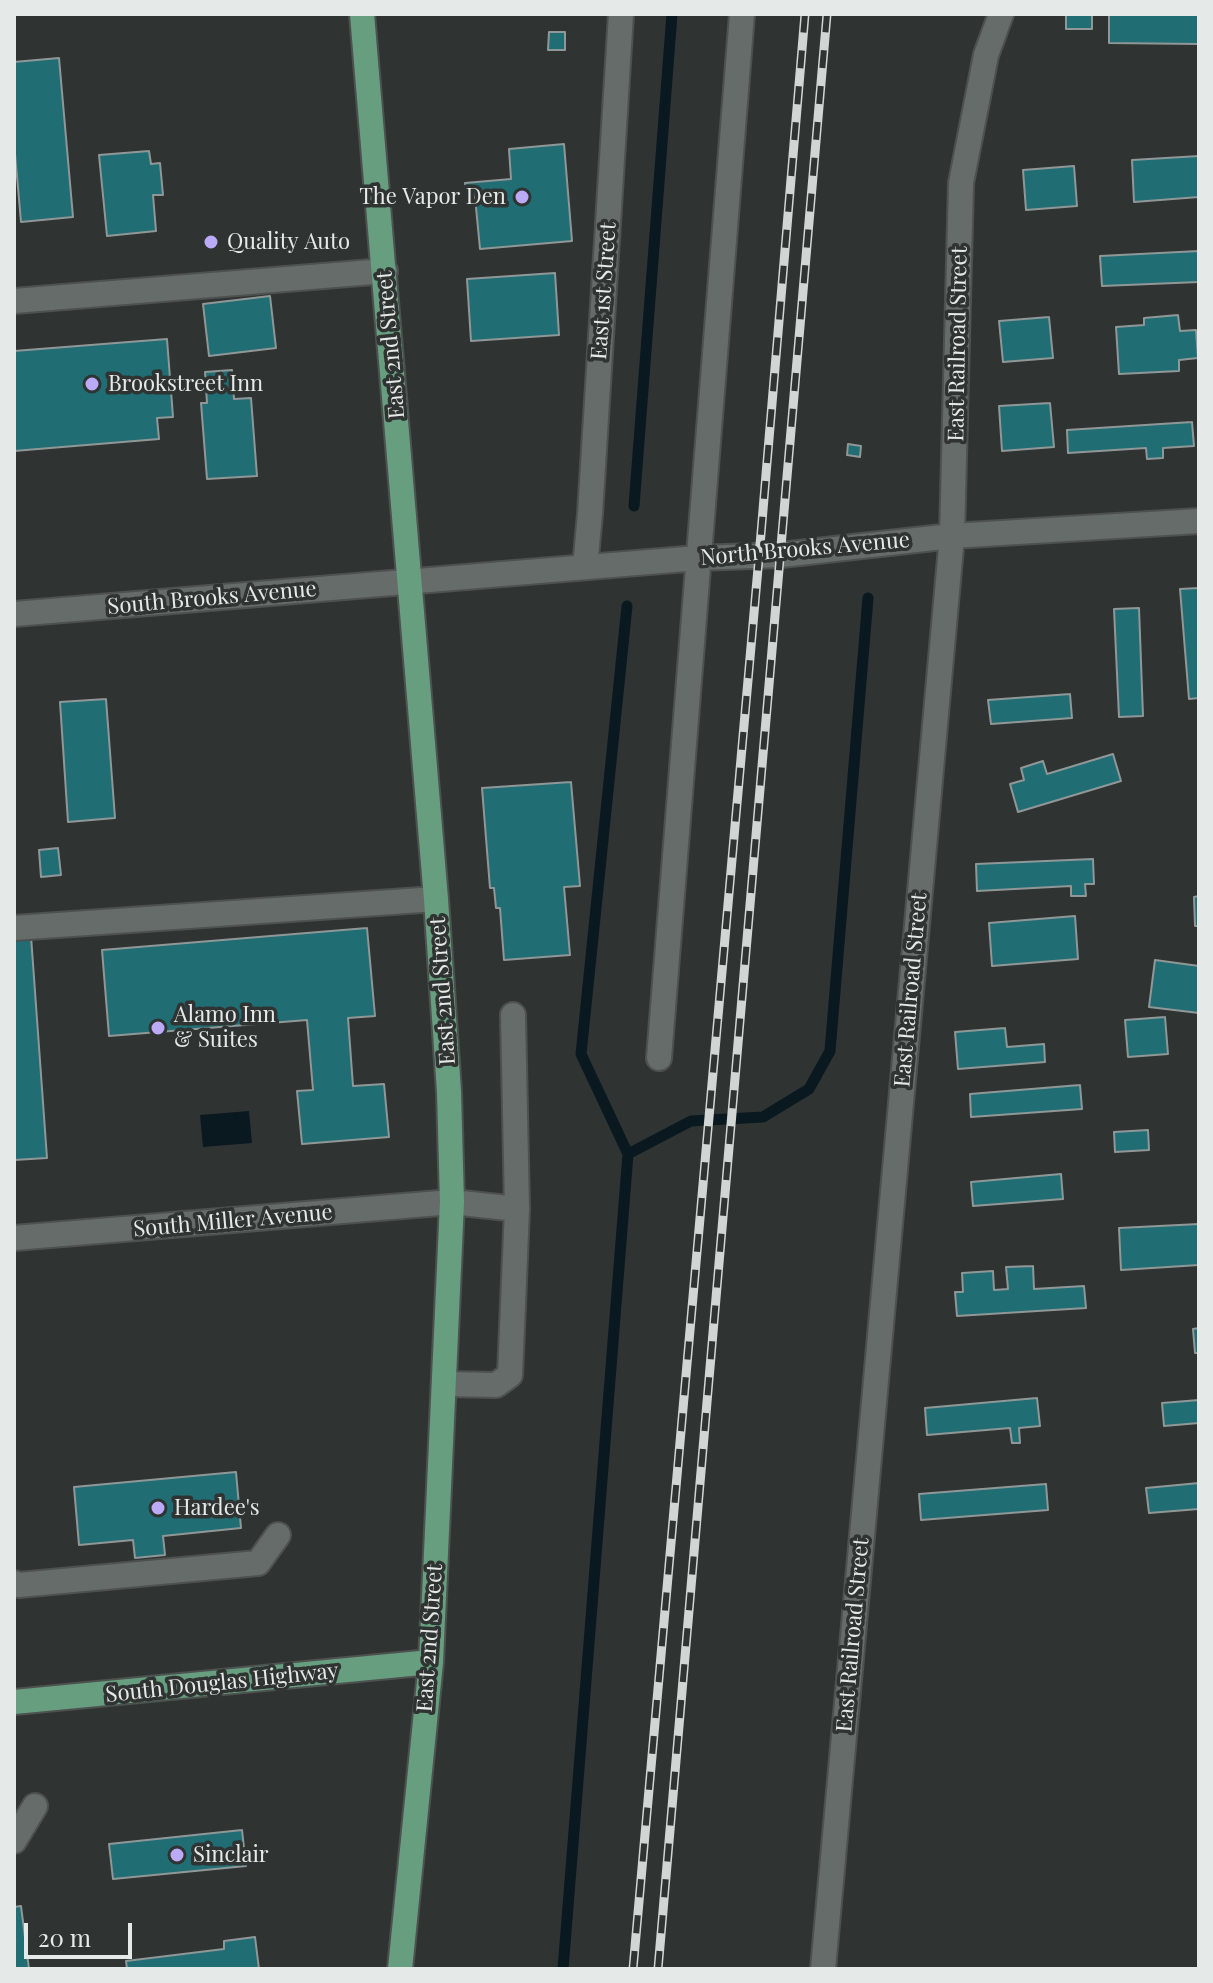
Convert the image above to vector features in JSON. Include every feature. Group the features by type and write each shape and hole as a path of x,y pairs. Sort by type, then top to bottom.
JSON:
{"main road":[{"name":"East 2nd Street","path":"362,14 436,899 449,1092 452,1202 431,1662 400,1969"},
{"name":"South Douglas Highway","path":"14,1702 431,1662"}],"street":[{"name":"East 1st Street","path":"585,567 621,14"},
{"path":"659,1058 742,14"},
{"name":"East Railroad Street","path":"823,1969 952,536 961,183 986,55 1001,14"},
{"path":"14,301 385,271"},
{"name":"North Brooks Avenue","path":"411,582 698,558 781,555 952,536 1199,521"},
{"name":"South Brooks Avenue","path":"14,614 411,582"},
{"path":"14,928 436,899"},
{"path":"445,1384 496,1385 510,1375 517,1209 513,1015"},
{"name":"South Miller Avenue","path":"14,1238 452,1202 517,1209"},
{"path":"14,1583 19,1585 258,1563 278,1535"},
{"path":"14,1841 35,1806"}],"shaded area":[{"path":"249,1111 252,1143 203,1147 200,1115"}],"building":[{"path":"1066,14 1092,14 1092,29 1066,29"},
{"path":"1109,14 1199,14 1199,44 1109,43"},
{"path":"549,32 565,32 565,50 548,50"},
{"path":"59,58 73,217 21,222 14,142 14,62"},
{"name":"The Vapor Den","path":"564,144 572,241 480,249 475,197 467,198 465,183 511,179 509,149"},
{"path":"149,151 151,164 160,163 163,195 153,195 156,231 107,236 99,155"},
{"path":"1199,156 1199,197 1134,202 1132,160"},
{"path":"1074,166 1077,206 1026,210 1023,170"},
{"path":"1199,251 1199,282 1102,286 1100,256"},
{"path":"555,273 559,335 471,341 467,279"},
{"path":"270,296 276,348 209,356 203,304"},
{"path":"1178,315 1180,331 1196,330 1198,358 1179,360 1179,371 1119,374 1116,327 1144,325 1144,318"},
{"path":"1049,317 1053,358 1003,362 999,321"},
{"name":"Brookstreet Inn","path":"167,339 173,417 157,418 159,439 14,451 14,351"},
{"path":"232,370 234,399 251,398 257,476 207,479 201,403 207,403 205,372"},
{"path":"1050,403 1054,447 1002,451 999,406"},
{"path":"1192,422 1194,446 1163,448 1163,458 1147,459 1146,448 1068,453 1067,430"},
{"path":"848,444 861,446 860,457 847,455"},
{"path":"1199,588 1199,698 1189,699 1180,589"},
{"path":"1139,608 1143,716 1119,717 1114,609"},
{"path":"1070,694 1072,718 991,724 988,700"},
{"path":"106,699 115,818 68,822 60,702"},
{"path":"1113,754 1121,781 1018,812 1010,784 1024,780 1021,768 1043,761 1047,774"},
{"path":"571,782 580,886 564,887 570,955 504,960 500,908 496,908 494,888 490,888 482,788"},
{"path":"58,848 61,875 41,877 39,850"},
{"path":"1093,859 1094,884 1085,884 1086,896 1071,896 1071,886 977,891 976,864"},
{"path":"1199,896 1199,926 1195,926 1194,897"},
{"path":"1075,916 1078,959 992,966 989,923"},
{"name":"Alamo Inn & Suites","path":"367,928 375,1016 348,1018 353,1086 384,1084 389,1137 302,1144 297,1091 313,1090 307,1020 109,1036 102,950"},
{"path":"31,936 47,1158 14,1160 14,937"},
{"path":"1155,960 1199,966 1199,1013 1149,1007"},
{"path":"1165,1017 1168,1054 1128,1057 1125,1020"},
{"path":"1005,1028 1007,1047 1044,1044 1045,1062 958,1069 955,1032"},
{"path":"1080,1085 1082,1109 971,1117 970,1094"},
{"path":"1148,1130 1149,1150 1115,1152 1114,1132"},
{"path":"1061,1174 1063,1199 973,1206 971,1182"},
{"path":"1199,1224 1199,1265 1121,1270 1119,1228"},
{"path":"1033,1266 1034,1289 1084,1286 1086,1308 957,1316 955,1292 963,1292 962,1273 993,1271 994,1290 1008,1289 1006,1267"},
{"path":"1199,1328 1199,1353 1195,1353 1193,1329"},
{"path":"1037,1398 1040,1426 1019,1428 1020,1443 1012,1443 1010,1428 927,1435 925,1408"},
{"path":"1199,1400 1199,1423 1164,1426 1162,1403"},
{"name":"Hardee's","path":"236,1472 241,1528 163,1536 165,1555 135,1558 133,1540 79,1545 74,1487"},
{"path":"1199,1483 1199,1509 1149,1513 1146,1488"},
{"path":"1046,1484 1048,1510 921,1520 919,1494"},
{"name":"Sinclair","path":"242,1830 246,1866 113,1879 109,1844"},
{"path":"21,1906 29,1969 14,1969 14,1907"},
{"path":"255,1937 259,1969 127,1969 126,1961 224,1949 224,1941"}],"waterway":[{"path":"634,506 672,14"},
{"path":"563,1969 628,1154 691,1121 763,1117 809,1089 830,1051 868,598"},
{"path":"627,606 581,1054 628,1154"}],"railway":[{"path":"633,1969 805,14"},
{"path":"658,1969 827,14"}],"place":[{"name":"The Vapor Den","path":"522,197"},
{"name":"Quality Auto","path":"211,242"},
{"name":"Brookstreet Inn","path":"92,384"},
{"name":"Alamo Inn & Suites","path":"158,1028"},
{"name":"Hardee's","path":"158,1508"},
{"name":"Sinclair","path":"177,1855"}]}
